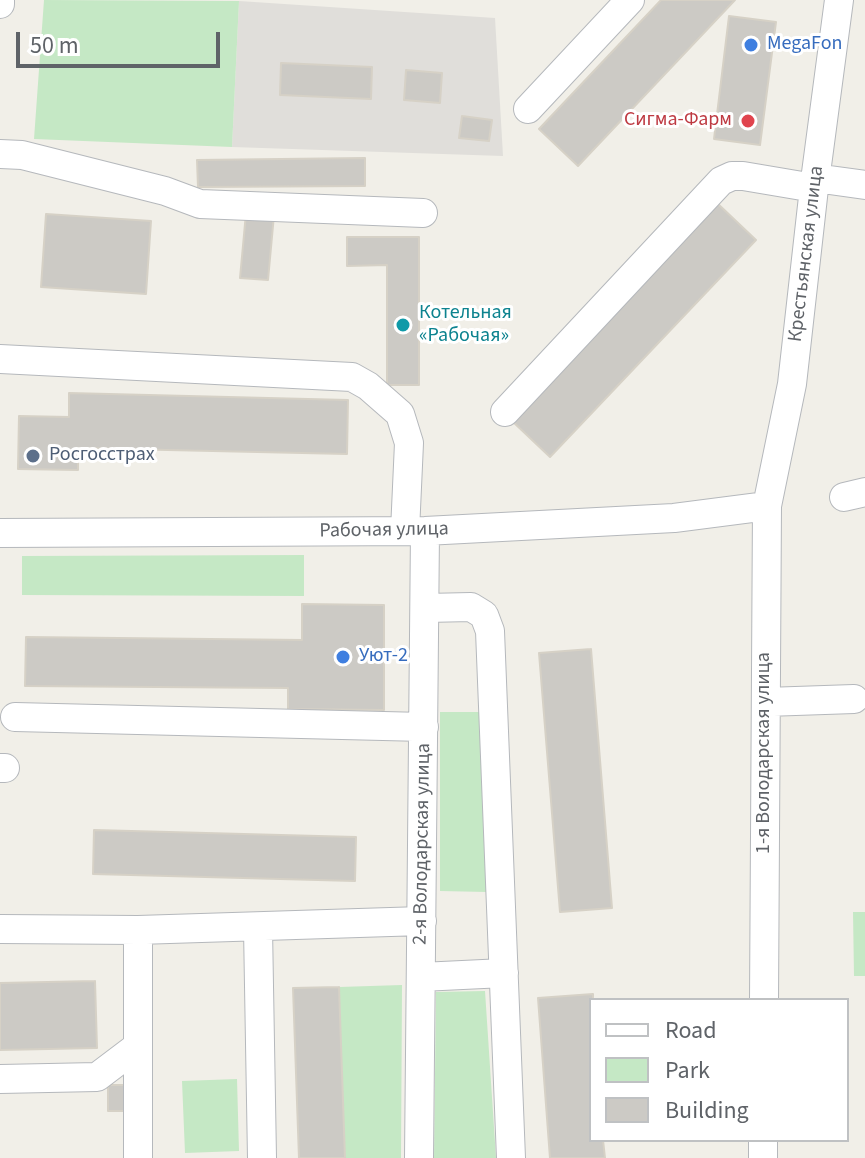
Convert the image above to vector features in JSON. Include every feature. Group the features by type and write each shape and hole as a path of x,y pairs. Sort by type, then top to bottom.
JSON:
{"street":[{"path":"528,109 630,0"},
{"name":"Крестьянская улица","path":"767,506 792,384 814,183 839,0"},
{"path":"0,154 22,155 200,204 423,213"},
{"path":"505,412 721,181 732,176 743,176 865,185"},
{"name":"2-я Володарская улица","path":"0,359 352,377 368,386 400,414 409,443 415,531 426,608 419,1158"},
{"name":"Рабочая улица","path":"0,533 415,531 674,518 767,506"},
{"name":"1-я Володарская улица","path":"764,998 767,506"},
{"path":"426,608 471,607 489,622 511,1158"},
{"path":"766,702 854,699"},
{"path":"15,717 424,727"},
{"path":"0,929 258,928 422,921"},
{"path":"258,928 262,1158"},
{"path":"138,930 138,1158"},
{"path":"421,977 504,973"},
{"path":"0,1079 97,1077 138,1046"}],"shaded area":[{"path":"239,1 495,18 503,156 232,147"}],"green space":[{"path":"44,0 239,1 232,147 34,139"},
{"path":"304,555 304,596 22,595 22,556"},
{"path":"440,712 480,712 487,892 440,891"},
{"path":"853,912 865,912 865,976 854,976"},
{"path":"402,985 401,1158 345,1158 339,987"},
{"path":"485,991 496,1158 434,1158 436,992"},
{"path":"237,1079 239,1151 185,1153 182,1081"}],"building":[{"path":"661,0 735,0 578,166 539,129"},
{"path":"729,16 776,22 760,145 714,139"},
{"path":"281,63 372,67 371,99 280,95"},
{"path":"406,70 442,73 440,103 404,100"},
{"path":"462,116 492,120 489,141 459,138"},
{"path":"365,158 365,186 198,187 197,160"},
{"path":"717,203 756,240 550,457 511,420"},
{"path":"246,213 274,215 268,280 240,278"},
{"path":"46,214 151,221 146,294 41,287"},
{"name":"Котельная «Рабочая»","path":"347,237 419,237 419,385 387,385 387,265 347,266"},
{"path":"69,393 348,400 347,454 78,448 78,470 18,469 19,416 69,417"},
{"path":"302,604 384,605 384,710 288,709 288,688 25,686 26,637 302,640"},
{"path":"591,649 612,908 560,912 539,653"},
{"path":"94,830 356,837 355,881 93,874"},
{"path":"95,981 97,1048 0,1050 0,983"},
{"path":"339,987 345,1158 299,1158 293,988"},
{"path":"593,994 593,998 589,998 589,1142 603,1142 605,1158 550,1158 538,998"},
{"path":"108,1085 125,1085 125,1111 108,1111"}],"place":[{"name":"MegaFon","path":"751,45"},
{"name":"Сигма-Фарм","path":"748,121"},
{"name":"Котельная «Рабочая»","path":"403,325"},
{"name":"Росгосстрах","path":"33,456"},
{"name":"Уют-2","path":"343,657"}]}
